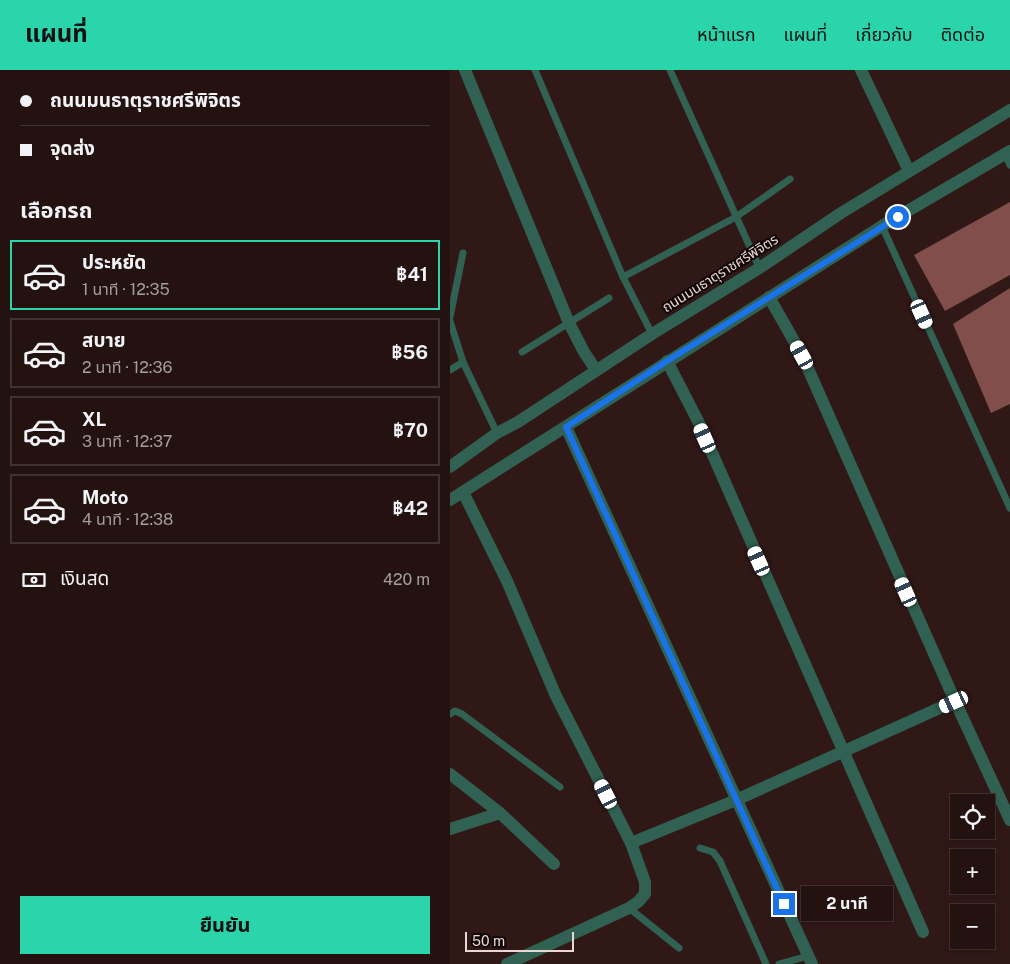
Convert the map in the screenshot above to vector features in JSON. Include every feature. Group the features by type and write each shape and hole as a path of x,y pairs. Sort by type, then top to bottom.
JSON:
{"street":[{"path":"465,70 569,323 596,370"},
{"path":"861,70 909,171"},
{"name":"ถนนมนธาตุราชศรีพิจิตร","path":"450,467 498,433 518,422 652,334 909,171 1010,110"},
{"path":"450,500 882,226 1008,157"},
{"path":"769,297 802,355 954,702 1010,820"},
{"path":"667,361 698,421 923,932"},
{"path":"566,427 810,960"},
{"path":"463,492 507,581 556,696 631,842 645,882 645,894 629,908 507,964"},
{"path":"631,842 736,800 954,702"},
{"path":"450,774 500,813 554,864"},
{"path":"450,829 500,813"}],"lane":[{"path":"535,70 631,296 652,334"},
{"path":"670,70 760,267"},
{"path":"623,277 736,217 790,179"},
{"path":"882,226 1010,508"},
{"path":"463,253 450,319 463,362 498,433"},
{"path":"522,352 609,298"},
{"path":"450,370 463,362"},
{"path":"450,714 455,711 462,714 560,787"},
{"path":"700,848 713,852 720,861 766,964"},
{"path":"629,908 679,948"},
{"path":"779,964 810,960"}],"shaded area":[{"path":"1010,202 1010,275 945,311 914,255"},
{"path":"1010,288 1010,404 991,413 953,324"}],"route":[{"path":"784,904 566,427 667,361 898,217"}]}
